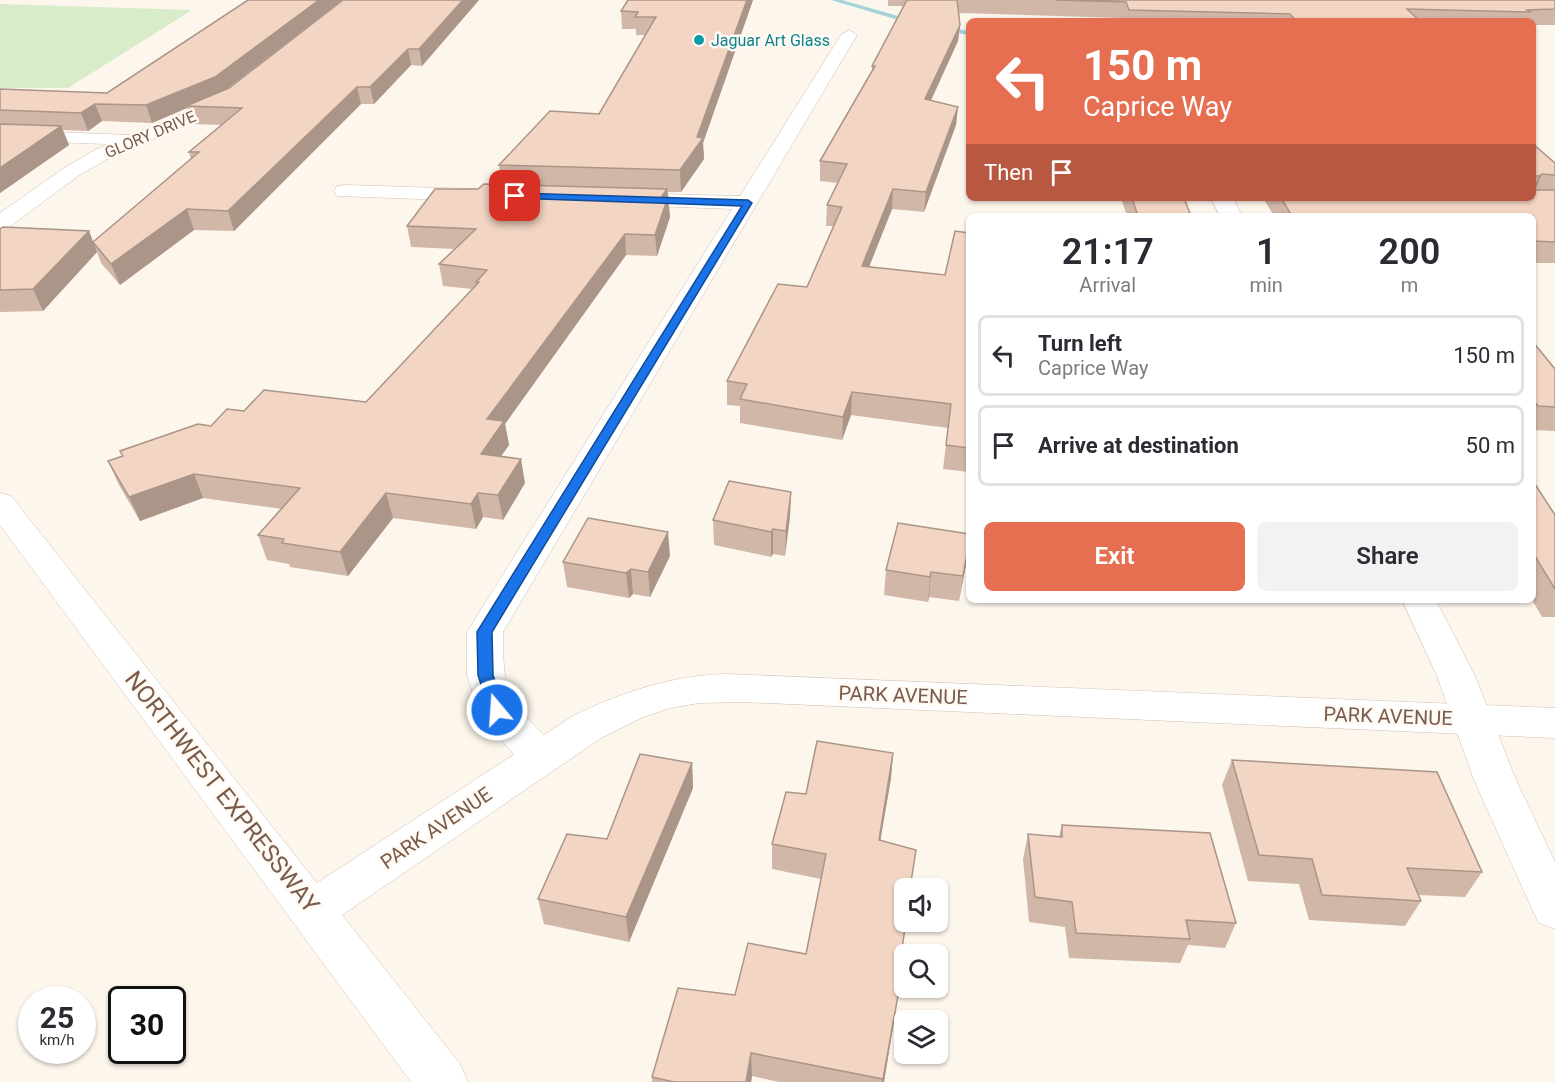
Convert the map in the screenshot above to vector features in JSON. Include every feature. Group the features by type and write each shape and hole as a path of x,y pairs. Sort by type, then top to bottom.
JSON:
{"street":[{"path":"541,758 497,710 486,675 485,632 849,35"},
{"name":"GLORY DRIVE","path":"0,223 71,172 102,154 211,108 240,92"},
{"path":"345,191 492,195"},
{"path":"608,199 748,203"},
{"name":"NORTHWEST EXPRESSWAY","path":"0,503 313,910 442,1082"},
{"path":"1420,603 1456,676 1495,780 1555,909"},
{"name":"PARK AVENUE","path":"313,910 587,727 617,711 671,693 712,689 1555,723"}],"lane":[{"path":"0,135 132,140"}],"green space":[{"path":"0,4 192,10 68,88 0,88"}],"building":[{"path":"248,0 319,0 215,77 146,105 95,104 81,113 0,110 0,89 107,93"},
{"path":"343,0 463,0 419,49 408,49 370,87 357,87 228,211 187,209 111,264 93,242 199,152 189,152 242,108 186,106 229,88"},
{"path":"628,0 747,0 697,137 703,138 680,170 499,165 550,111 599,114 656,17 635,17 638,12 621,11"},
{"path":"907,0 957,0 960,25 925,99 958,107 926,192 893,189 862,266 945,275 955,231 966,233 966,448 946,445 951,404 852,392 843,417 740,399 747,384 727,381 778,284 807,287 842,207 827,205 847,164 820,161 875,66 872,66"},
{"path":"1056,0 1555,0 1555,9 1527,10 1530,12 1407,9 1417,18 1293,18 1290,14 1129,10 1126,2"},
{"path":"0,124 61,126 0,168"},
{"path":"1536,147 1555,163 1555,175 1542,174 1536,176"},
{"path":"484,184 667,189 662,196 668,197 655,235 625,234 487,419 504,421 481,454 521,459 498,495 478,493 471,504 386,493 340,552 282,543 284,539 258,535 300,488 194,474 129,497 108,461 123,456 120,451 198,424 211,426 227,409 244,411 264,390 366,402 479,282 476,282 487,270 439,264 476,229 407,226 435,189 478,189"},
{"path":"1536,190 1555,190 1555,242 1536,241 1536,213 1290,213 1283,201 1536,201"},
{"path":"1133,201 1185,201 1190,213 1137,213"},
{"path":"3,227 89,231 33,289 0,290 0,229"},
{"path":"1536,346 1555,369 1555,407 1538,406 1536,404"},
{"path":"729,481 791,492 786,531 773,529 771,532 713,520"},
{"path":"1536,486 1555,515 1555,589 1536,558"},
{"path":"588,518 668,532 648,572 631,569 626,573 563,562"},
{"path":"898,523 966,534 966,560 963,576 931,572 930,577 886,570"},
{"path":"817,741 893,753 879,840 916,850 912,878 894,878 894,932 904,932 903,944 894,944 894,998 898,998 883,1079 751,1053 746,1082 674,1082 652,1077 678,988 735,995 748,943 806,954 826,854 772,844 786,792 806,794"},
{"path":"640,754 692,763 626,917 538,899 567,834 607,839"},
{"path":"1232,760 1437,772 1482,872 1407,868 1421,901 1322,895 1312,859 1259,855"},
{"path":"1062,825 1210,833 1236,923 1186,920 1190,939 1076,933 1072,902 1035,897 1028,834 1062,837"}],"waterway":[{"path":"834,0 915,22"},
{"path":"942,28 966,32"}],"place":[{"name":"Jaguar Art Glass","path":"699,40"}],"route":[{"path":"497,710 486,675 485,632 748,203 515,196"}]}
